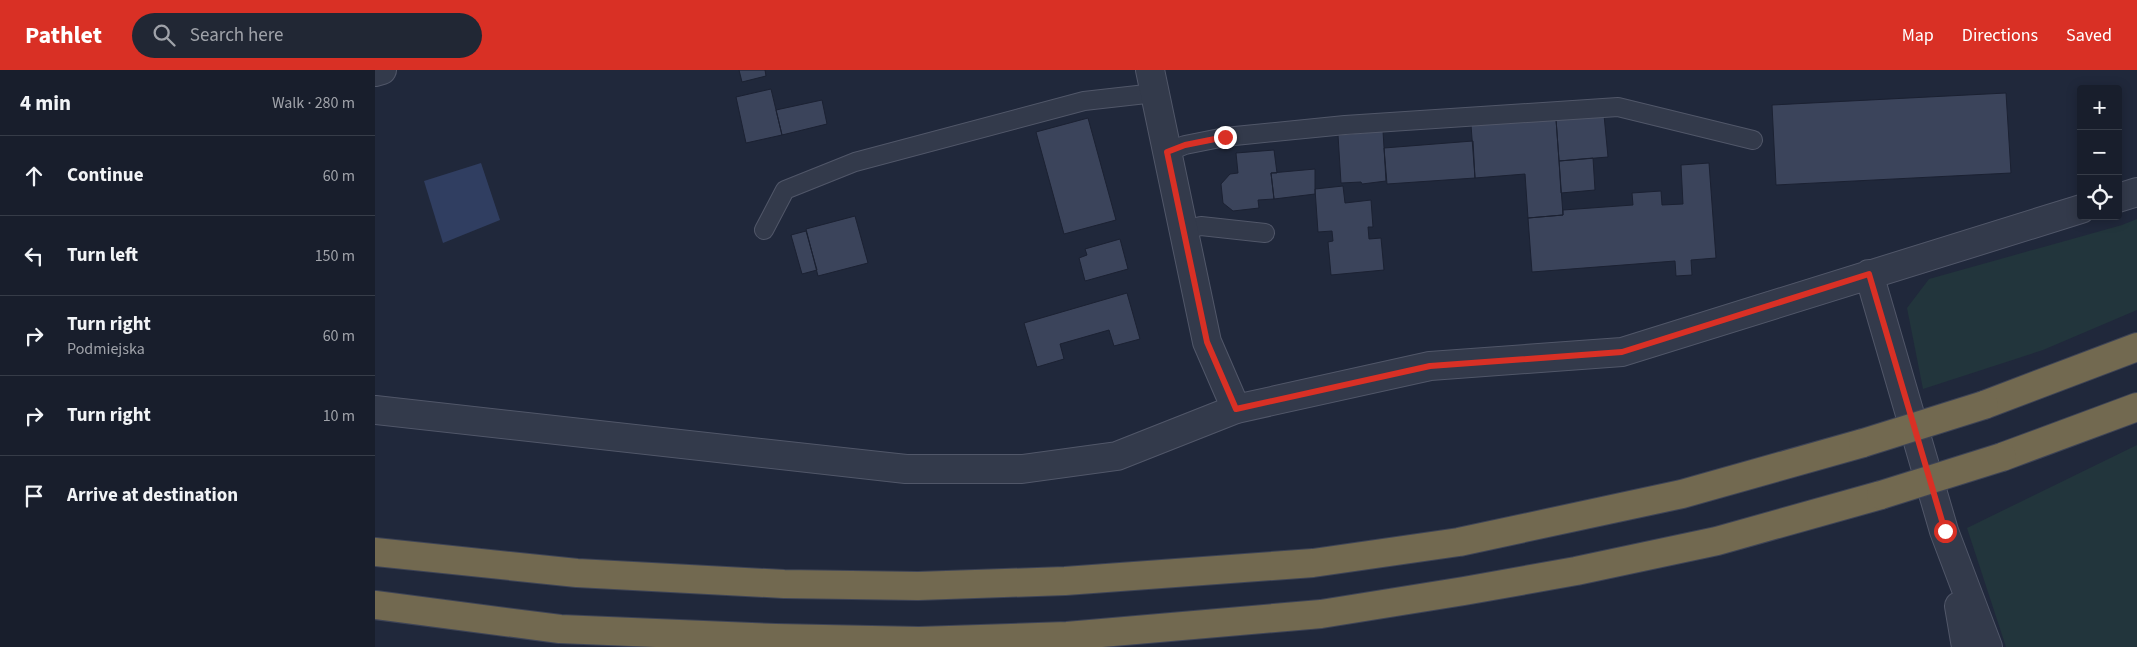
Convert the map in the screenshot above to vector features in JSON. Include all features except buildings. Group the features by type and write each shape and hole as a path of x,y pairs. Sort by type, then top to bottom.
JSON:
{"highway":[{"path":"375,552 577,573 784,584 918,586 1095,579 1313,563 1459,542 1682,494 1863,444 1984,405 2137,347"},
{"path":"375,605 559,629 776,638 919,641 1067,636 1321,614 1576,571 1717,541 1881,495 2002,457 2137,407"}],"street":[{"path":"375,72 382,70"},
{"path":"1152,81 1207,342 1236,409"},
{"path":"2122,197 2137,192"},
{"path":"375,410 905,469 1022,469 1117,456 1236,409 1430,366 1622,352 2077,210"},
{"path":"1869,274 1945,531 1988,647"},
{"path":"1945,531 1966,647"}],"lane":[{"path":"764,230 785,190 855,162 1152,81"},
{"path":"1167,152 1185,145 1225,137 1345,125 1618,107 1753,140"},
{"path":"1183,230 1201,226 1265,233"}],"shaded area":[{"path":"2137,219 2137,310 2043,350 1923,389 1907,308 1929,279 2122,225"},
{"path":"2137,445 2137,647 2006,647 1967,528"}],"water":[{"path":"481,163 500,220 443,243 424,181"}],"route":[{"path":"1225,137 1185,145 1167,152 1207,342 1236,409 1430,366 1622,352 1869,274 1945,531"}]}
